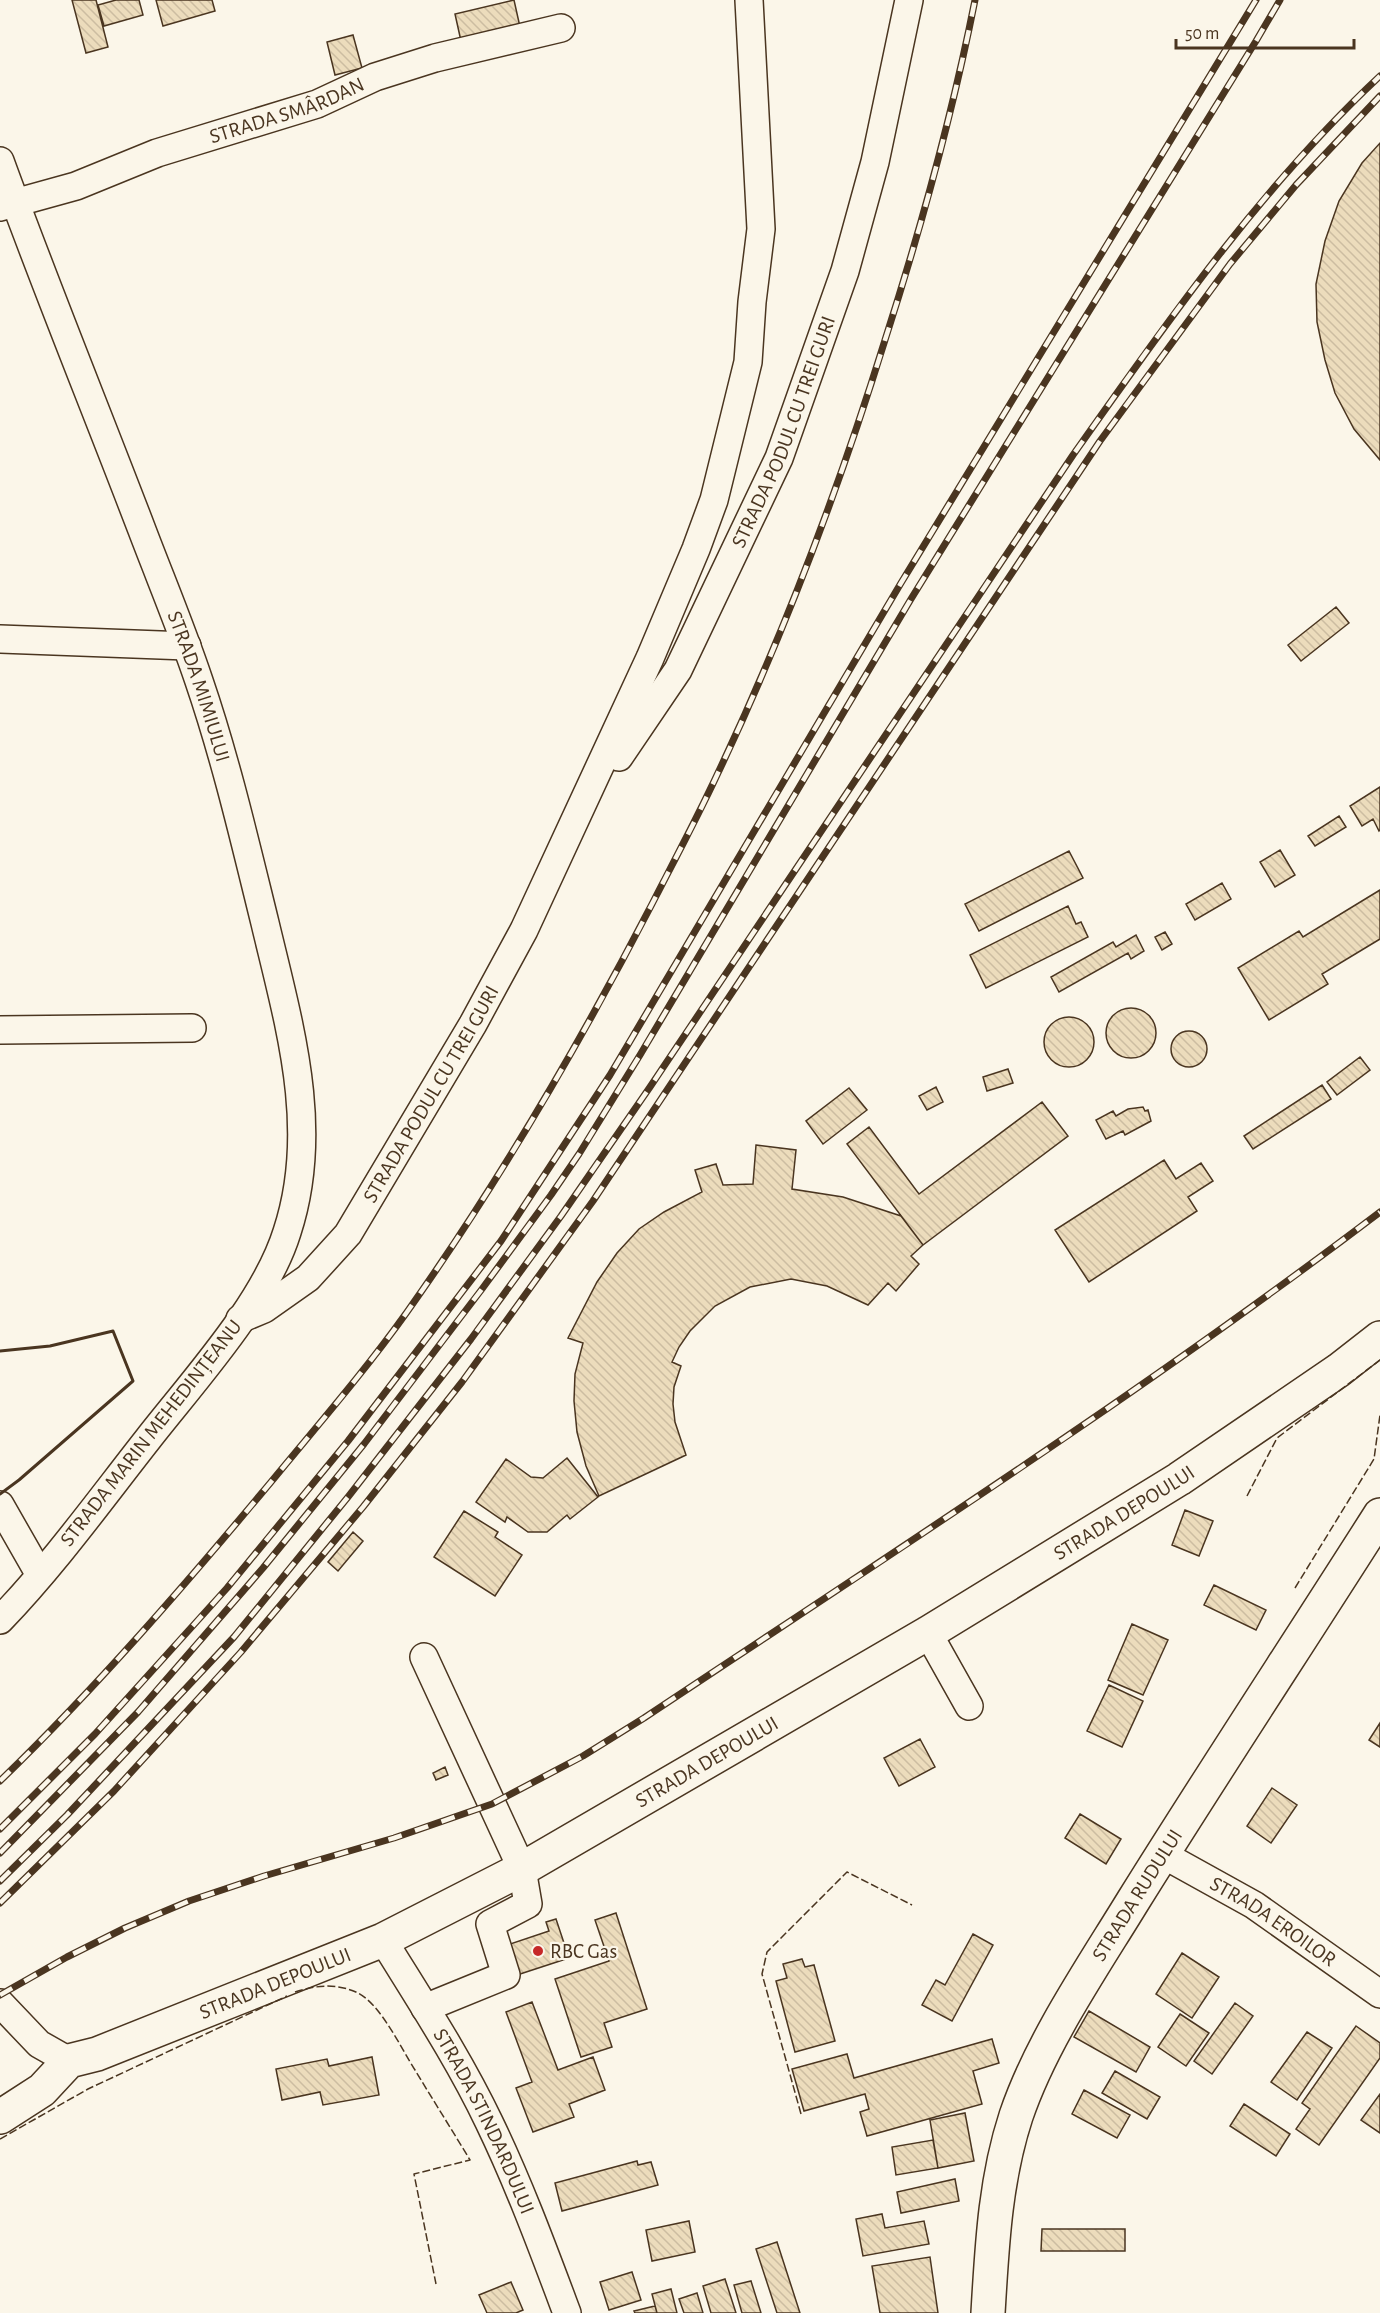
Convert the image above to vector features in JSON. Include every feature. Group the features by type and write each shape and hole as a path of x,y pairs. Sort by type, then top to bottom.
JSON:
{"main road":[{"name":"STRADA DEPOULUI","path":"69,2061 97,2054 383,1940 522,1869 928,1634 1179,1479 1339,1370 1380,1338"},
{"name":"STRADA RUDULUI","path":"988,2313 997,2193 1002,2166 1016,2116 1058,2026 1162,1854 1380,1517"},
{"path":"0,2117 42,2090 69,2061"}],"street":[{"name":"STRADA PODUL CU TREI GURI","path":"240,1318 264,1309 308,1278 348,1234 473,1024 524,930 572,828 674,604 703,530 714,500 748,362 760,229 749,0"},
{"name":"STRADA PODUL CU TREI GURI","path":"572,828 678,670 779,458 845,271 872,173 909,0"},
{"name":"STRADA SMÂRDAN","path":"8,205 76,186 157,153 317,104 375,77 425,61 561,28"},
{"name":"STRADA MIMIULUI","path":"0,161 8,205 187,646 231,786 296,1061 301,1093 302,1155 297,1196 287,1235"},
{"path":"0,639 187,646"},
{"path":"0,1030 192,1028"},
{"name":"STRADA MARIN MEHEDINȚEANU","path":"0,1620 40,1575 226,1340 268,1277 287,1235"},
{"path":"0,1505 40,1575"},
{"path":"928,1634 969,1706"},
{"path":"424,1657 522,1869 528,1904 490,1924 506,1975 425,2008"},
{"name":"STRADA EROILOR","path":"1162,1854 1254,1905 1380,1994"},
{"name":"STRADA STINDARDULUI","path":"383,1940 425,2008 488,2120 519,2189 567,2313"},
{"path":"8,2013 39,2044 69,2061"}],"building":[{"path":"72,0 96,0 108,47 86,53"},
{"path":"116,0 139,0 143,15 104,26 98,5"},
{"path":"156,0 212,0 215,11 163,26"},
{"path":"514,0 520,27 461,41 455,14"},
{"path":"353,35 362,68 335,75 327,42"},
{"path":"1380,143 1380,460 1354,429 1335,393 1317,322 1316,284 1325,241 1339,201 1362,163"},
{"path":"1336,607 1349,623 1301,661 1288,645"},
{"path":"1380,787 1379,831 1373,819 1362,826 1350,806"},
{"path":"1339,816 1346,827 1315,846 1308,836"},
{"path":"1280,850 1295,875 1275,887 1260,862"},
{"path":"1069,851 1083,878 979,931 965,904"},
{"path":"1222,883 1231,899 1195,920 1186,904"},
{"path":"1380,890 1380,939 1322,974 1328,984 1269,1020 1238,968 1299,931 1303,937"},
{"path":"1068,906 1076,924 1081,922 1088,937 986,988 970,955"},
{"path":"1165,932 1172,944 1162,950 1155,937"},
{"path":"1136,935 1144,951 1131,959 1128,953 1059,992 1051,977 1113,942 1116,947"},
{"path":"1131,1008 1149,1015 1156,1033 1149,1051 1131,1058 1113,1051 1106,1033 1113,1015"},
{"path":"1069,1017 1083,1021 1090,1028 1094,1042 1090,1056 1083,1063 1069,1067 1055,1063 1048,1056 1044,1042 1048,1028 1055,1021"},
{"path":"1189,1031 1202,1036 1207,1049 1202,1062 1189,1067 1176,1062 1171,1049 1176,1036"},
{"path":"1360,1057 1370,1070 1337,1095 1327,1082"},
{"path":"1008,1069 1013,1083 987,1091 983,1077"},
{"path":"1322,1085 1331,1099 1253,1149 1244,1136"},
{"path":"936,1087 943,1102 927,1110 919,1096"},
{"path":"849,1088 867,1110 823,1144 806,1121"},
{"path":"1042,1102 1068,1136 923,1245 847,1144 869,1127 919,1194"},
{"path":"1143,1107 1145,1111 1148,1110 1151,1121 1125,1135 1123,1131 1106,1139 1096,1120 1113,1111 1116,1116 1128,1109"},
{"path":"756,1145 796,1150 792,1189 843,1197 901,1216 923,1245 911,1256 919,1264 896,1291 888,1283 868,1305 827,1286 791,1279 750,1287 715,1306 690,1331 672,1362 681,1366 674,1387 673,1404 675,1422 686,1455 599,1496 586,1466 577,1432 574,1401 575,1374 583,1343 568,1338 597,1282 617,1253 639,1229 664,1212 702,1192 695,1170 716,1164 723,1185 753,1184"},
{"path":"1164,1160 1176,1179 1201,1163 1213,1181 1188,1197 1197,1211 1089,1282 1055,1230"},
{"path":"567,1458 598,1497 570,1519 567,1515 547,1532 528,1532 507,1517 505,1522 476,1502 506,1459 531,1477 543,1478"},
{"path":"1185,1510 1213,1521 1199,1556 1172,1545"},
{"path":"464,1511 498,1532 495,1537 522,1555 495,1596 434,1557"},
{"path":"353,1532 363,1541 338,1571 328,1562"},
{"path":"1214,1585 1266,1610 1256,1630 1204,1605"},
{"path":"1132,1624 1168,1640 1143,1695 1108,1680"},
{"path":"1109,1685 1143,1701 1122,1747 1087,1731"},
{"path":"1380,1723 1380,1747 1369,1740"},
{"path":"920,1739 935,1767 899,1786 884,1758"},
{"path":"445,1767 448,1775 436,1780 433,1773"},
{"path":"1272,1788 1297,1805 1271,1843 1247,1826"},
{"path":"1080,1814 1121,1839 1106,1864 1065,1838"},
{"path":"616,1913 647,2009 604,2023 612,2047 581,2057 555,1979 609,1961 595,1920"},
{"name":"RBC Gas","path":"556,1919 569,1958 517,1975 507,1945 549,1931 546,1922"},
{"path":"973,1934 993,1945 952,2021 922,2005 936,1980 945,1985"},
{"path":"1182,1953 1219,1977 1192,2018 1156,1994"},
{"path":"802,1959 805,1967 814,1965 835,2041 795,2052 776,1981 787,1978 783,1964"},
{"path":"532,2002 558,2070 593,2057 605,2090 569,2104 574,2117 533,2132 516,2088 532,2082 506,2012"},
{"path":"1235,2003 1253,2016 1212,2074 1194,2061"},
{"path":"1089,2011 1150,2047 1136,2072 1074,2037"},
{"path":"1180,2014 1209,2033 1186,2066 1158,2047"},
{"path":"1356,2026 1380,2043 1380,2058 1319,2145 1296,2129 1310,2109 1302,2103"},
{"path":"1307,2032 1332,2048 1297,2100 1271,2082"},
{"path":"992,2039 999,2063 973,2071 982,2104 867,2136 860,2112 869,2109 865,2094 804,2111 792,2069 847,2054 854,2078"},
{"path":"372,2057 379,2095 323,2105 320,2092 282,2100 276,2069 327,2059 329,2066"},
{"path":"1115,2071 1160,2097 1147,2119 1102,2093"},
{"path":"1084,2090 1130,2115 1117,2138 1072,2114"},
{"path":"1380,2094 1380,2133 1361,2120"},
{"path":"1244,2104 1290,2134 1276,2156 1230,2126"},
{"path":"965,2113 974,2161 938,2168 930,2120"},
{"path":"933,2140 938,2168 896,2175 892,2147"},
{"path":"637,2161 638,2165 651,2162 658,2185 562,2211 555,2183"},
{"path":"955,2179 959,2201 901,2213 897,2192"},
{"path":"882,2214 885,2228 924,2221 929,2244 863,2256 856,2219"},
{"path":"689,2221 695,2252 652,2261 646,2230"},
{"path":"1042,2229 1125,2229 1125,2251 1041,2251"},
{"path":"777,2242 800,2313 777,2313 756,2249"},
{"path":"930,2257 938,2313 880,2313 872,2266"},
{"path":"632,2272 641,2300 609,2310 600,2282"},
{"path":"725,2279 736,2313 711,2313 703,2286"},
{"path":"751,2281 761,2313 742,2313 734,2285"},
{"path":"511,2282 523,2310 516,2313 487,2313 479,2295"},
{"path":"671,2289 677,2313 657,2313 652,2294"},
{"path":"697,2293 703,2313 684,2313 679,2299"},
{"path":"655,2306 657,2313 635,2313 634,2311"}],"railway":[{"path":"0,1781 106,1672 173,1597 374,1356 441,1263 506,1163 596,1009 652,904 742,722 809,560 849,451 911,256 946,129 975,0"},
{"path":"0,1829 95,1734 227,1588 348,1441 501,1241 610,1075 901,583 1256,0"},
{"path":"0,1853 138,1712 263,1568 364,1444 551,1195 640,1055 911,599 1280,0"},
{"path":"0,1881 67,1815 234,1637 348,1497 471,1339 561,1216 650,1087 1073,455 1144,355 1255,210 1336,119 1380,76"},
{"path":"0,1903 114,1791 241,1652 363,1507 462,1382 593,1201 1100,441 1230,264 1296,185 1380,96"},
{"path":"0,1995 67,1957 125,1928 189,1901 264,1876 394,1838 492,1804 583,1756 1016,1471 1200,1344 1380,1212"}],"fence":[{"path":"1247,1496 1277,1438 1380,1360"},
{"path":"1295,1588 1374,1459 1380,1415"},
{"path":"801,2114 762,1974 767,1952 847,1872 912,1905"},
{"path":"295,1992 334,1986 358,1993 375,2007 470,2160 414,2174 436,2284"},
{"path":"0,2139 88,2089 287,1996"}],"wall":[{"path":"0,1351 50,1346 113,1331 133,1381 0,1494"}],"place":[{"name":"RBC Gas","path":"538,1951"}]}
